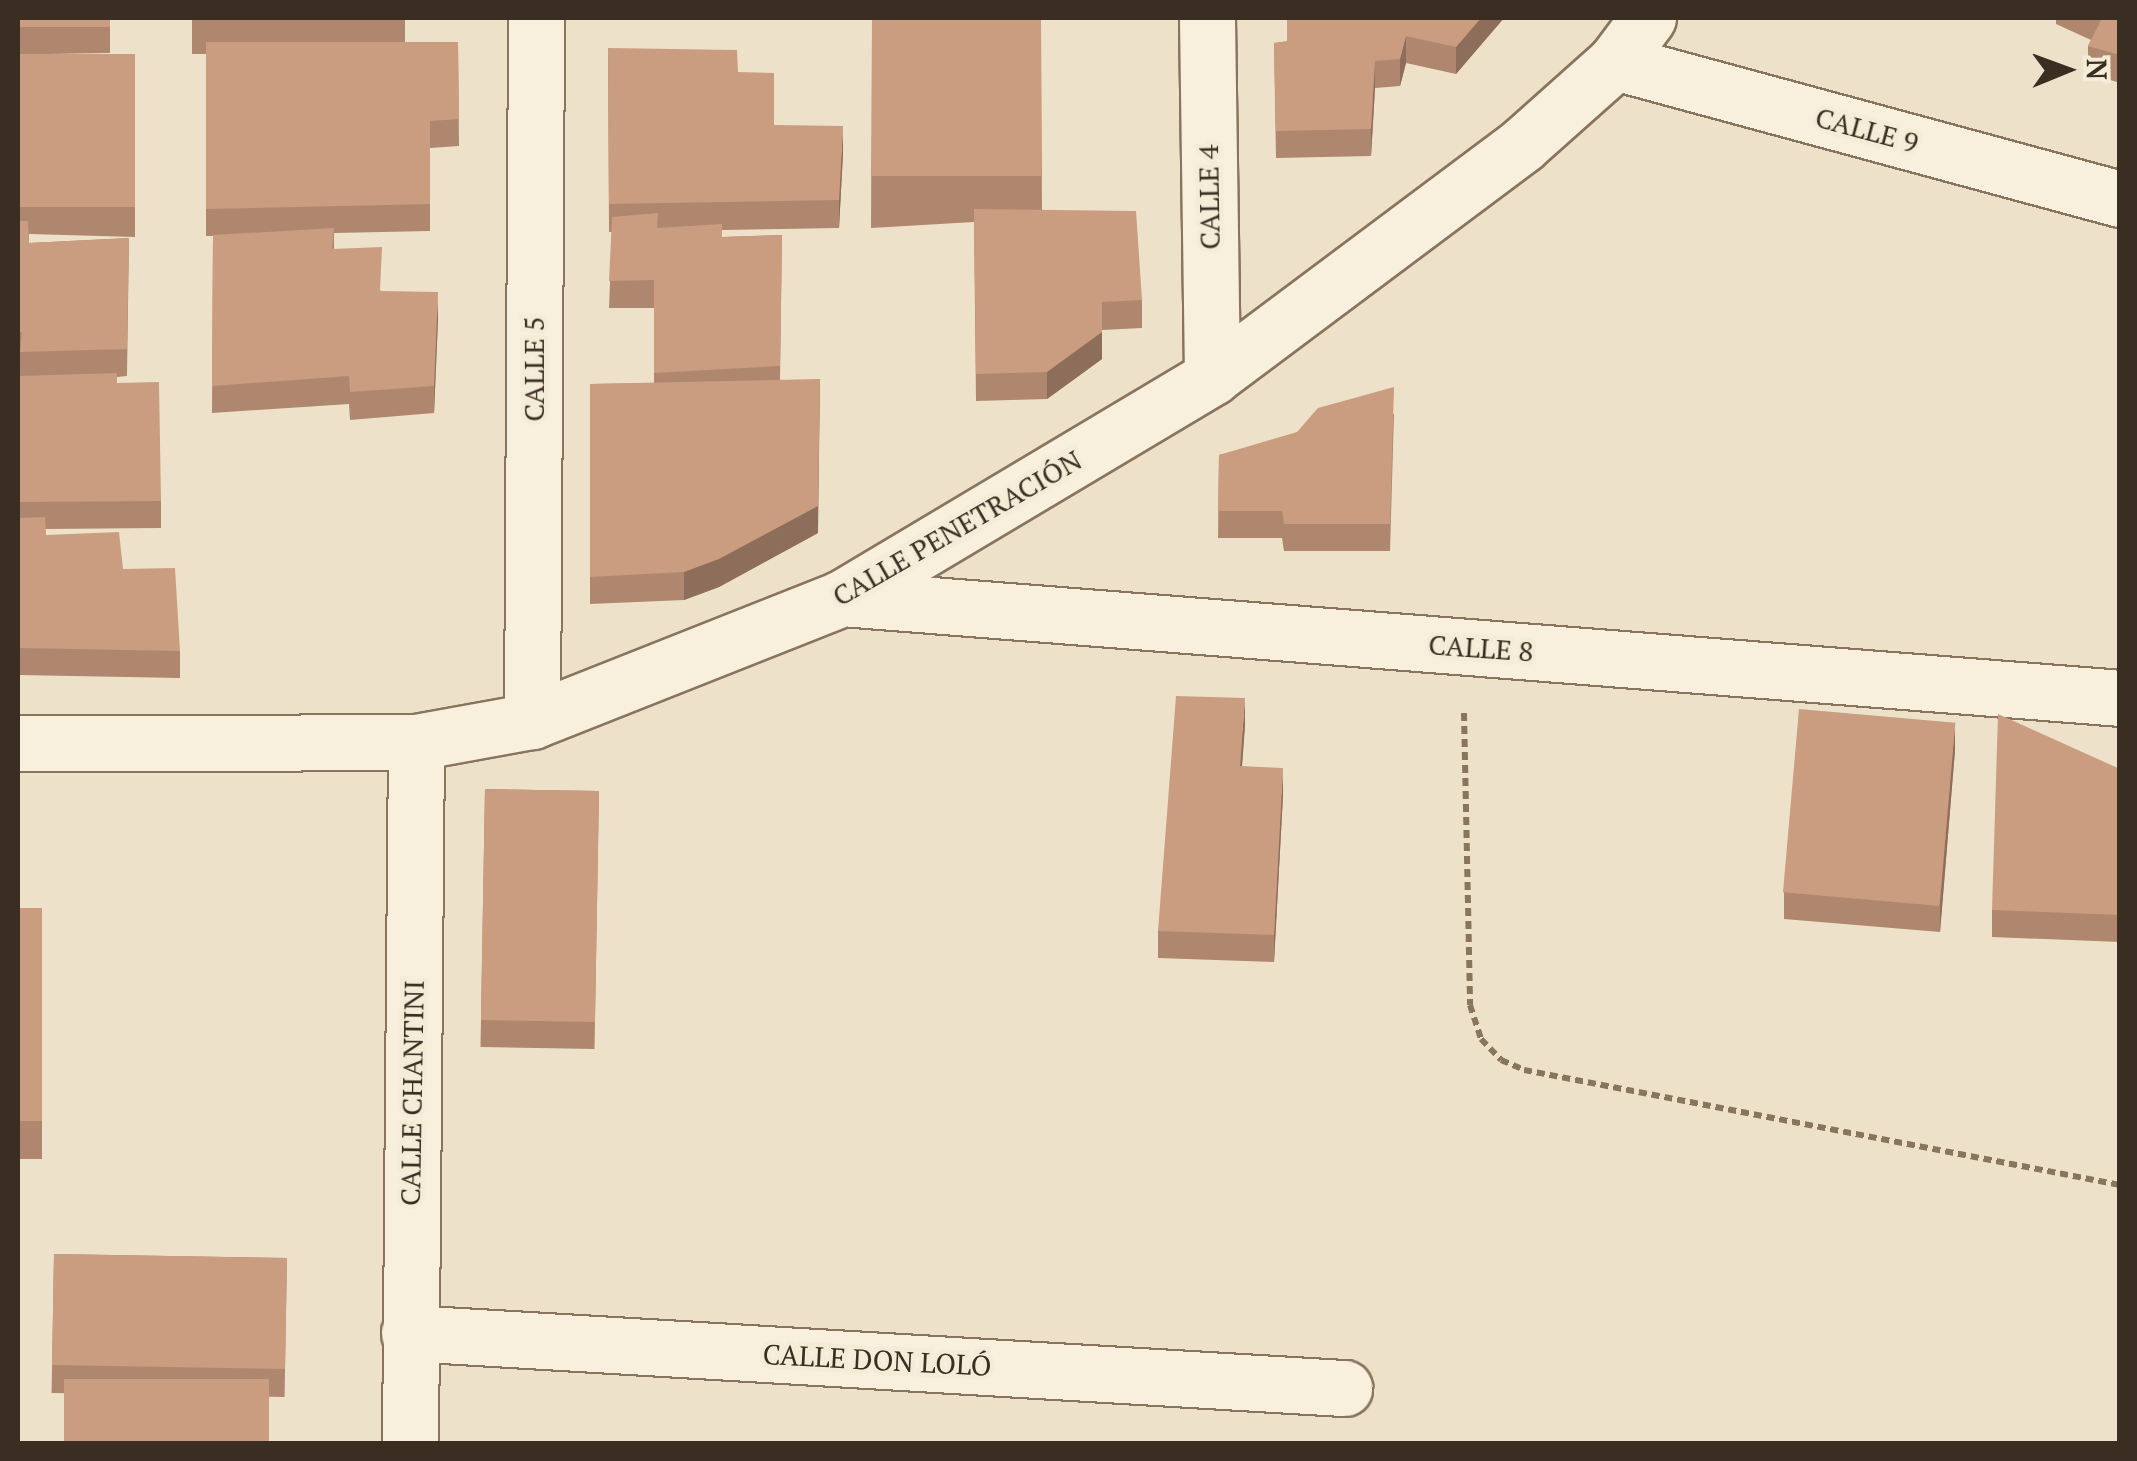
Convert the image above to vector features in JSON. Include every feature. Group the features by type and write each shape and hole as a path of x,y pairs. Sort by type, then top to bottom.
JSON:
{"street":[{"name":"CALLE 5","path":"532,721 536,18"},
{"name":"CALLE 4","path":"1207,18 1212,377"},
{"name":"CALLE PENETRACIÓN","path":"18,743 416,742 532,721 842,598 1212,377 1522,145 1615,62 1648,18"},
{"name":"CALLE 9","path":"1615,62 2120,199"},
{"name":"CALLE 8","path":"842,598 2120,698"},
{"name":"CALLE CHANTINI","path":"410,1444 416,742"},
{"name":"CALLE DON LOLÓ","path":"409,1333 1344,1388"}],"path":[{"path":"1463,647 1470,1005 1480,1039 1500,1060 1524,1070 2120,1185"}],"building":[{"path":"18,18 110,18 110,27 18,27"},
{"path":"872,18 1041,18 1041,176 872,176"},
{"path":"1287,18 1481,18 1456,47 1406,36 1400,59 1375,61 1371,129 1276,131 1274,43 1287,41"},
{"path":"2102,18 2120,18 2120,55 2088,46"},
{"path":"206,42 458,42 459,119 430,121 430,204 206,209"},
{"path":"608,48 737,50 738,72 774,73 774,125 843,126 839,200 609,204"},
{"path":"18,54 135,54 135,207 18,207"},
{"path":"974,209 1136,211 1142,300 1102,302 1102,332 1047,372 976,374"},
{"path":"658,213 657,228 722,224 722,237 782,235 780,366 654,373 654,280 609,281 612,217"},
{"path":"18,221 28,221 29,243 129,238 127,349 20,352"},
{"path":"334,228 332,249 382,247 380,291 438,292 434,386 350,392 349,376 212,386 213,235"},
{"path":"117,373 117,383 159,382 161,501 18,502 18,376"},
{"path":"820,379 818,506 719,559 684,572 590,577 590,384"},
{"path":"1394,387 1390,524 1284,524 1282,511 1218,511 1219,455 1297,432 1318,408"},
{"path":"45,517 46,535 119,532 123,569 175,568 180,651 18,648 18,518"},
{"path":"1176,696 1245,698 1240,766 1283,768 1274,935 1158,931"},
{"path":"1799,709 1955,723 1939,906 1783,892"},
{"path":"1998,714 2120,769 2120,915 1992,910"},
{"path":"485,789 599,791 595,1022 481,1020"},
{"path":"18,908 42,908 42,1121 18,1121"},
{"path":"54,1254 287,1258 285,1369 52,1365"},
{"path":"64,1379 269,1379 269,1444 64,1444"}]}
